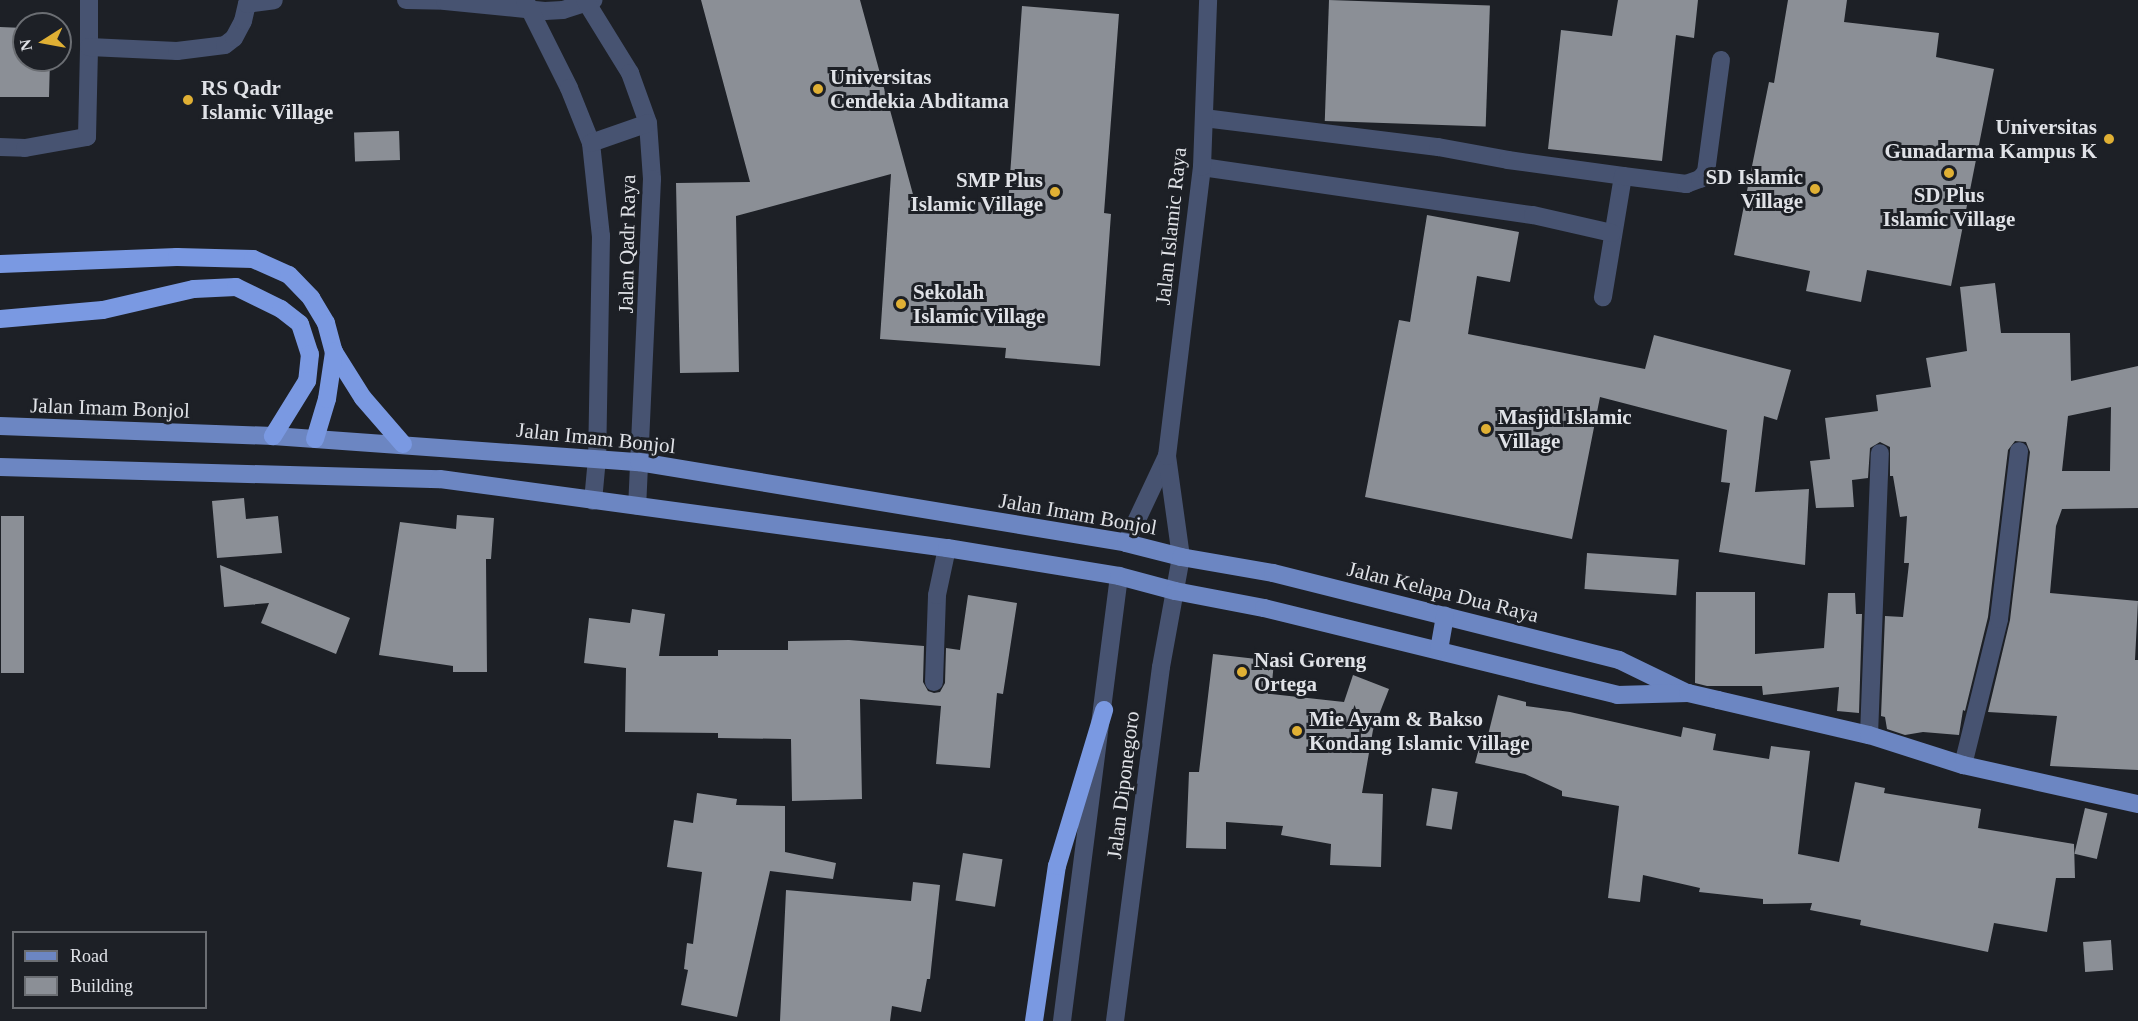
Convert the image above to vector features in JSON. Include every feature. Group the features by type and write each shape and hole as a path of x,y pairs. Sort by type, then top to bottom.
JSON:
{"highway":[{"path":"0,264 177,257 253,259 289,275 311,298 326,323 334,352 363,398 403,444"},
{"path":"0,319 103,310 194,288 236,287 281,309 300,324 310,354 307,381 273,436"},
{"path":"315,439 327,399 334,352"},
{"path":"1034,1021 1057,866 1104,710"}],"main road":[{"name":"Jalan Imam Bonjol","path":"0,426 273,436 639,462 1126,543 1181,557"},
{"path":"0,467 440,479 947,548 1119,576 1175,591"},
{"name":"Jalan Kelapa Dua Raya","path":"1181,557 1273,573 1619,660 1688,693 1869,735 1963,765 2138,804"},
{"name":"Jalan Kelapa Dua Raya","path":"1175,591 1264,608 1617,695 1688,693"},
{"path":"1439,650 1445,616"}],"street":[{"path":"0,147 25,148 87,137 89,0"},
{"path":"89,47 177,51 225,45 234,38 243,21 246,2 274,0"},
{"path":"406,0 527,5 563,10 588,1"},
{"name":"Jalan Islamic Raya","path":"1181,557 1167,456 1202,167 1208,0"},
{"name":"Jalan Qadr Raya","path":"588,1 630,73 648,123 652,179 637,506"},
{"name":"Jalan Qadr Raya","path":"527,5 569,88 591,143 601,236 597,458 593,501"},
{"path":"1204,117 1438,147 1508,160 1686,184 1700,179 1706,172 1721,60"},
{"path":"591,143 648,123"},
{"path":"1202,167 1533,215 1612,233"},
{"path":"1603,297 1623,176"},
{"path":"1963,765 1999,619 2019,451"},
{"path":"1869,735 1880,453"},
{"name":"Jalan Islamic Raya","path":"1126,543 1167,456"},
{"path":"934,682 937,595 947,548"},
{"name":"Jalan Diponegoro","path":"1115,1021 1161,667 1181,557"},
{"name":"Jalan Diponegoro","path":"1062,1021 1104,710 1119,576"}],"building":[{"path":"701,0 860,0 914,198 1008,204 1022,6 1119,14 1104,213 1111,214 1100,366 1005,358 1006,348 880,339 891,174 736,216 739,372 680,373 676,183 750,182"},
{"path":"1329,0 1490,6 1486,127 1325,121"},
{"path":"1618,0 1698,0 1694,38 1676,35 1662,161 1548,149 1561,30 1612,36"},
{"path":"1788,0 1847,0 1844,22 1939,33 1936,57 1994,69 1951,286 1867,270 1861,302 1806,291 1810,271 1734,255 1769,82 1774,83"},
{"path":"0,27 12,28 12,72 50,72 49,97 0,97"},
{"path":"399,131 400,160 355,162 354,133"},
{"path":"1427,215 1519,232 1510,282 1477,276 1468,334 1645,369 1654,335 1791,370 1777,420 1764,416 1755,492 1809,489 1805,565 1719,552 1730,483 1721,482 1727,430 1600,397 1572,539 1365,497 1399,320 1410,322"},
{"path":"1995,283 2001,333 2070,333 2071,381 2138,366 2138,508 2062,509 2056,526 2050,593 2138,601 2135,660 2138,660 2138,770 2050,766 2057,716 1988,712 2010,620 2030,452 2026,442 2015,441 2008,450 1988,617 1965,711 1963,710 1959,735 1923,732 1905,735 1887,729 1885,717 1881,716 1885,616 1903,617 1909,563 1904,563 1907,516 1900,517 1893,476 1890,476 1890,447 1880,442 1870,448 1868,478 1852,480 1854,507 1816,508 1810,461 1830,459 1825,418 1878,411 1876,395 1931,387 1926,358 1967,351 1960,287","holes":["2111,407 2110,471 2062,471 2068,416"]},
{"path":"244,498 246,519 278,516 282,553 217,558 212,501"},
{"path":"457,515 494,518 491,559 486,559 487,672 453,672 453,666 379,655 400,522 456,529"},
{"path":"1,516 24,516 24,673 1,673"},
{"path":"1587,553 1679,559 1676,595 1584,589"},
{"path":"220,565 350,618 336,654 261,623 269,603 224,607"},
{"path":"1696,592 1755,592 1755,654 1824,648 1828,593 1855,593 1856,614 1862,614 1859,713 1837,711 1839,687 1763,695 1762,686 1707,686 1695,683"},
{"path":"968,595 1017,603 1003,694 997,693 990,768 936,764 941,706 860,699 862,799 792,801 791,739 718,738 718,733 625,732 626,668 584,663 589,618 630,623 632,609 665,614 659,656 718,656 718,650 788,650 788,641 849,640 924,646 923,682 928,691 940,692 945,683 946,648 960,650"},
{"path":"1213,654 1274,661 1271,694 1344,702 1353,675 1389,689 1373,730 1362,793 1383,794 1381,867 1330,865 1331,844 1281,835 1283,826 1226,822 1226,849 1186,848 1189,772 1199,772"},
{"path":"1498,695 1526,702 1526,706 1570,712 1681,737 1683,727 1716,734 1713,750 1769,759 1771,746 1810,751 1798,854 1839,862 1855,782 1885,788 1884,793 1981,809 1978,828 2074,844 2075,878 2056,878 2047,932 1994,923 1988,952 1860,925 1861,920 1810,910 1812,903 1763,904 1763,899 1699,892 1700,888 1643,875 1640,902 1608,898 1619,806 1562,796 1562,791 1525,774 1475,763 1482,737 1487,739"},
{"path":"1432,788 1458,792 1452,830 1426,826"},
{"path":"697,793 737,799 736,805 785,806 785,852 836,863 833,879 770,871 737,1017 681,1005 688,970 684,969 687,943 693,944 702,872 667,867 674,820 693,823"},
{"path":"2085,808 2107,813 2097,859 2074,854"},
{"path":"963,853 1003,859 995,907 955,900"},
{"path":"913,882 940,885 930,979 927,979 921,1012 892,1006 890,1021 780,1021 786,890 911,901"},
{"path":"2111,940 2113,970 2085,972 2083,942"}],"place":[{"name":"Universitas Cendekia Abditama","path":"818,89"},
{"name":"RS Qadr Islamic Village","path":"188,100"},
{"name":"Universitas Gunadarma Kampus K","path":"2109,139"},
{"name":"SD Plus Islamic Village","path":"1949,173"},
{"name":"SD Islamic Village","path":"1815,189"},
{"name":"SMP Plus Islamic Village","path":"1055,192"},
{"name":"Sekolah Islamic Village","path":"901,304"},
{"name":"Masjid Islamic Village","path":"1486,429"},
{"name":"Nasi Goreng Ortega","path":"1242,672"},
{"name":"Mie Ayam & Bakso Kondang Islamic Village","path":"1297,731"}]}
